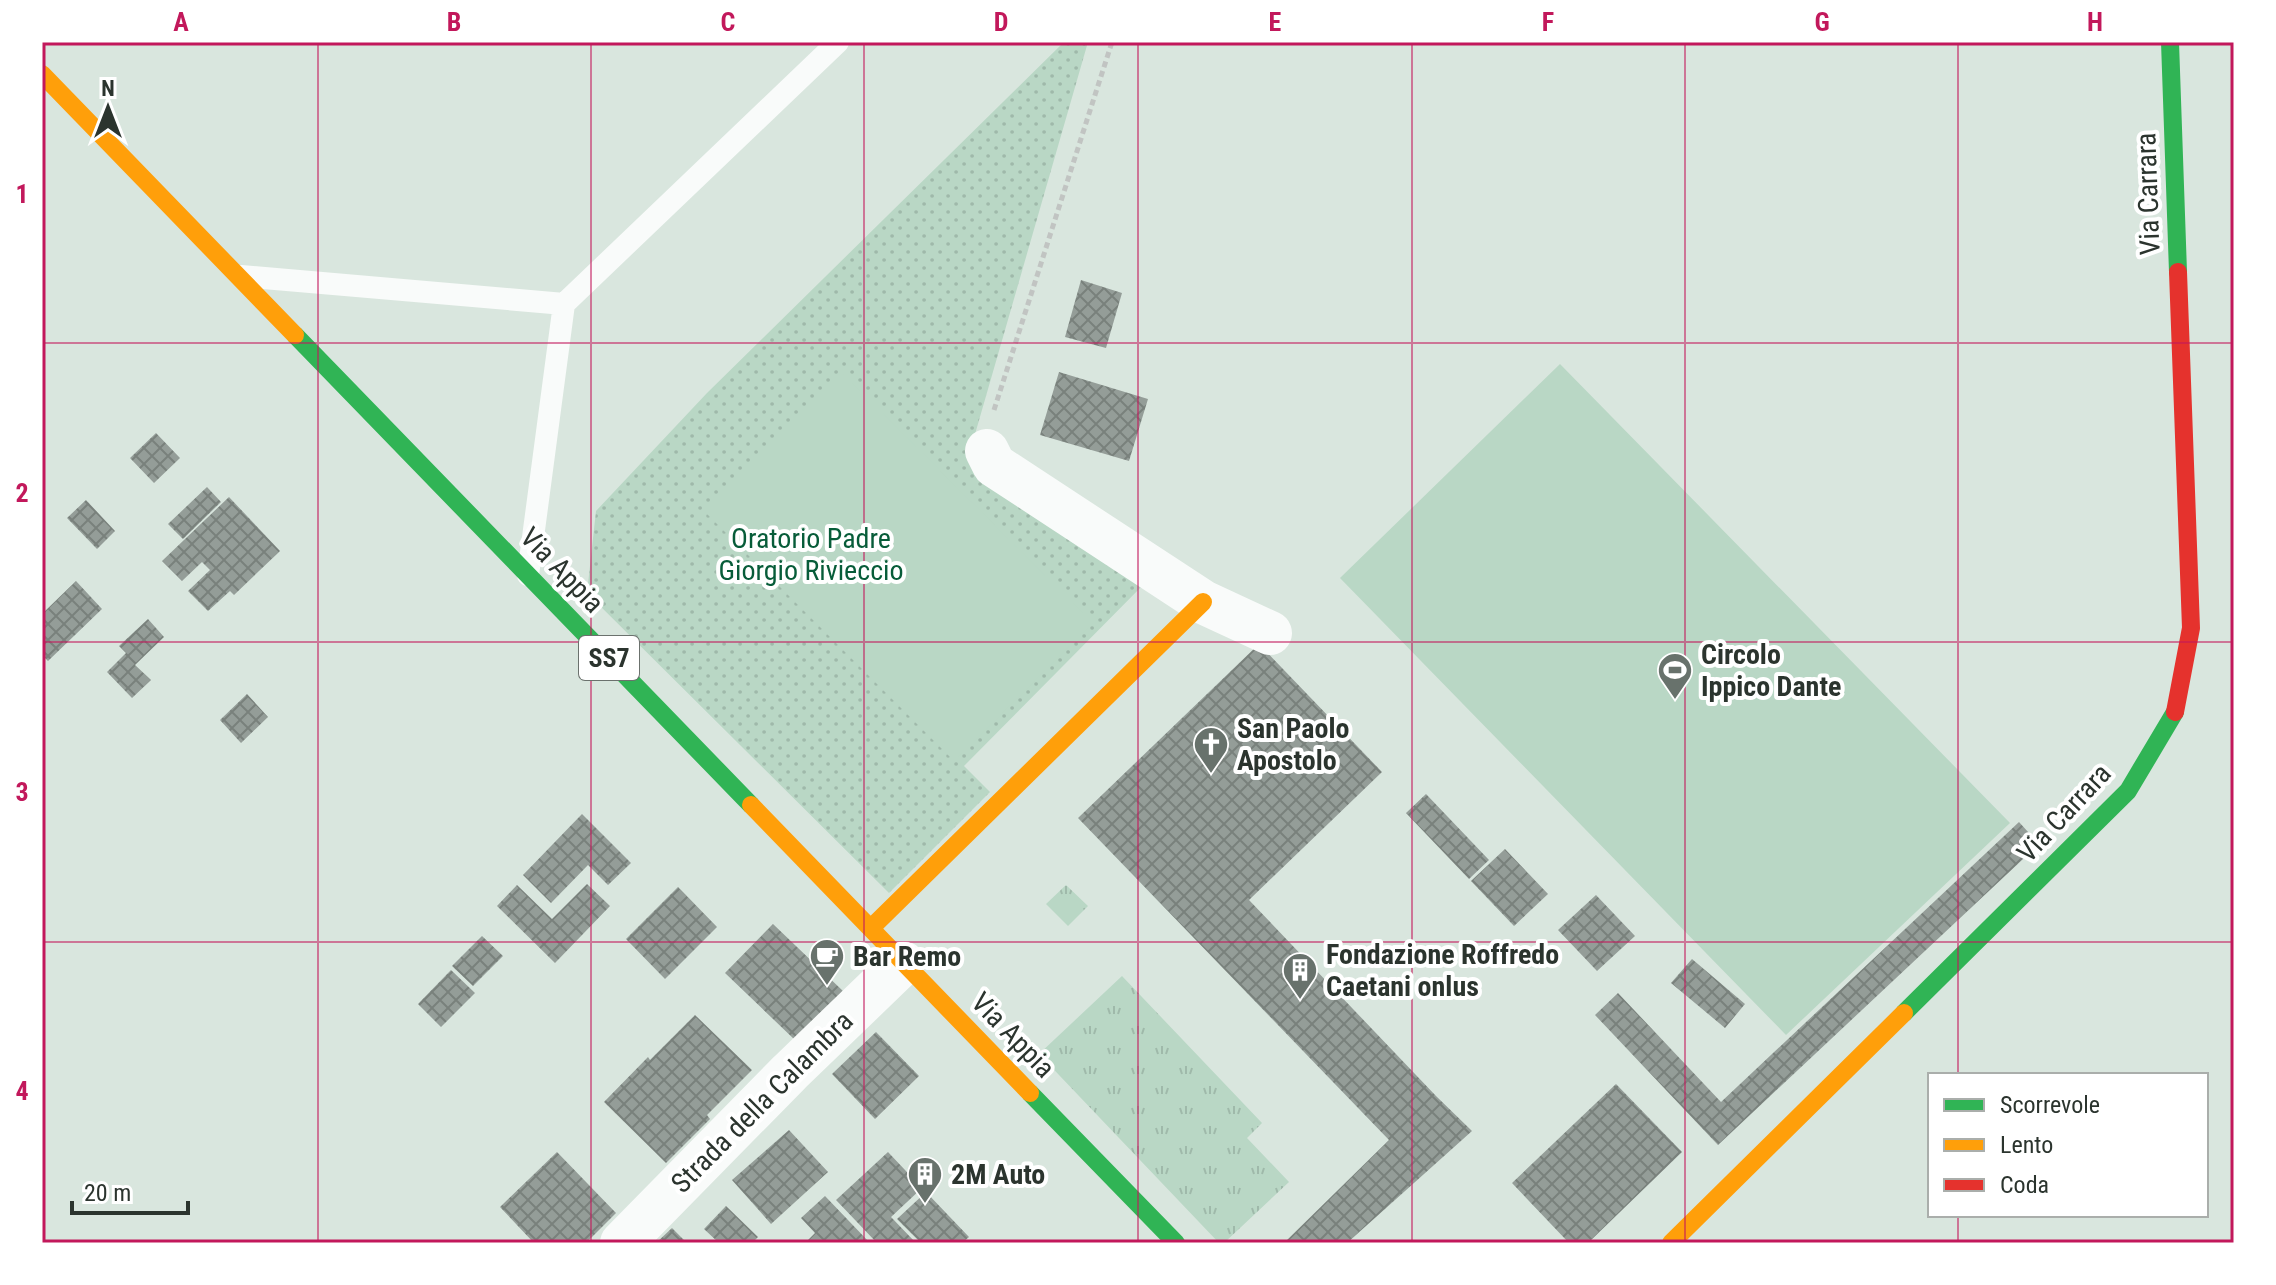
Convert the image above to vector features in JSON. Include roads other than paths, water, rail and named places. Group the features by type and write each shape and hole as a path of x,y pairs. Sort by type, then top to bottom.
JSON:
{"street":[{"name":"Via Carrara","path":"1671,1243 2128,791 2174,715 2191,628 2170,42"},
{"name":"Via Appia","path":"42,74 1176,1243"},
{"path":"987,451 994,465 1203,602 1270,633"},
{"path":"871,928 1203,602"},
{"name":"Strada della Calambra","path":"622,1243 790,1072 903,963"}],"lane":[{"path":"528,575 564,304 838,42"},
{"path":"237,276 564,304"}],"place":[{"name":"Circolo Ippico Dante","path":"1675,701"},
{"name":"San Paolo Apostolo","path":"1211,775"},
{"name":"Bar Remo","path":"827,987"},
{"name":"Fondazione Roffredo Caetani onlus","path":"1300,1001"},
{"name":"2M Auto","path":"925,1205"}],"park label":[{"name":"Oratorio Padre Giorgio Rivieccio","path":"811,554"}]}
